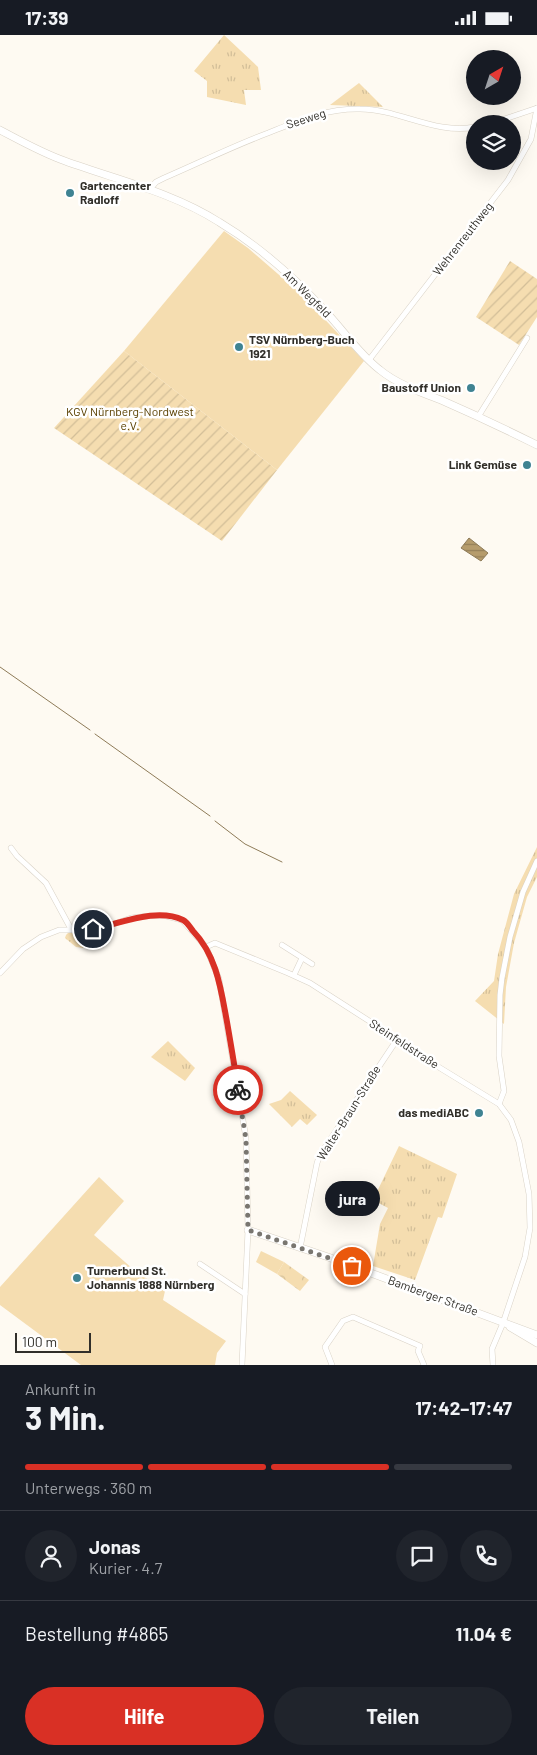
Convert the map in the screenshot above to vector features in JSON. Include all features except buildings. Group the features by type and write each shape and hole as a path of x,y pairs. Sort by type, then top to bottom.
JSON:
{"street":[{"path":"516,115 537,108"},
{"name":"Wehrenreuthweg","path":"368,360 508,180 531,139 537,108"},
{"name":"Seeweg","path":"150,189 156,182 236,146 304,118 332,110 361,109 389,113 450,128 466,129"},
{"name":"Am Wegfeld","path":"1,131 62,160 150,189 214,218 267,256 322,307 368,360 380,371 396,381 537,445"},
{"path":"478,417 527,338"},
{"path":"11,848 46,883 71,929"},
{"path":"499,1104 504,1091 499,1056 502,978 522,892 537,861"},
{"path":"0,973 23,949 41,937 71,929 88,930 108,926 131,918 166,916 182,920 206,947 218,979 246,1139 248,1230 242,1365"},
{"name":"Steinfeldstraße","path":"206,947 215,943 294,975 320,989 391,1035 396,1041 499,1104 510,1118 519,1142 525,1167 529,1194 530,1228 527,1251 504,1323 492,1349 493,1365"},
{"path":"282,945 312,964"},
{"path":"294,975 302,958"},
{"name":"Walter-Braun-Straße","path":"300,1248 320,1155 396,1041"},
{"name":"Bamberger Straße","path":"248,1230 459,1305 537,1335"},
{"path":"200,1264 245,1294"},
{"path":"332,1365 325,1347 343,1321 354,1317 420,1346 418,1351 424,1365"},
{"name":"Bamberger Straße","path":"504,1323 537,1343"}],"green space":[{"path":"224,35 258,67 261,90 244,90 246,105 207,97 207,81 194,71"},
{"path":"359,83 383,107 330,105"},
{"name":"TSV Nürnberg-Buch 1921","path":"224,231 248,248 300,293 364,361 277,470 124,351"},
{"path":"510,261 537,279 537,317 519,345 476,317"},
{"name":"KGV Nürnberg-Nordwest e.V.","path":"124,351 277,470 222,541 54,428"},
{"path":"537,847 537,877 527,897 514,943 506,987 504,1024 475,1001 494,981 498,954 514,894"},
{"path":"69,932 91,933 92,938 83,948 76,947 65,938"},
{"path":"168,1041 195,1068 185,1081 151,1057"},
{"path":"290,1091 317,1115 307,1125 300,1119 292,1127 269,1104 281,1100"},
{"path":"399,1146 457,1174 442,1218 438,1217 415,1280 373,1266 380,1224 388,1208 373,1200"},
{"name":"Turnerbund St. Johannis 1888 Nürnberg","path":"99,1177 124,1201 94,1235 133,1269 165,1291 163,1300 226,1341 217,1353 215,1365 81,1365 0,1305 0,1287"},
{"path":"261,1251 284,1262 277,1274 256,1262"},
{"path":"284,1262 309,1280 300,1291 277,1274"}],"shaded area":[{"path":"469,538 488,553 481,561 461,548"}],"waterway":[{"path":"0,667 90,730"},
{"path":"95,734 210,816"},
{"path":"215,821 245,844 282,862"}],"way so far":[{"path":"238,1090 246,1139 248,1230 352,1266"}],"place":[{"name":"Gartencenter Radloff","path":"70,193"},
{"name":"TSV Nürnberg-Buch 1921","path":"239,347"},
{"name":"Baustoff Union","path":"471,388"},
{"name":"Link Gemüse","path":"527,465"},
{"name":"das mediABC","path":"479,1113"},
{"name":"jura","path":"352,1266"},
{"name":"Turnerbund St. Johannis 1888 Nürnberg","path":"77,1278"}],"route":[{"path":"93,929 131,918 166,916 182,920 198,935 206,947 218,979 238,1090"}]}
